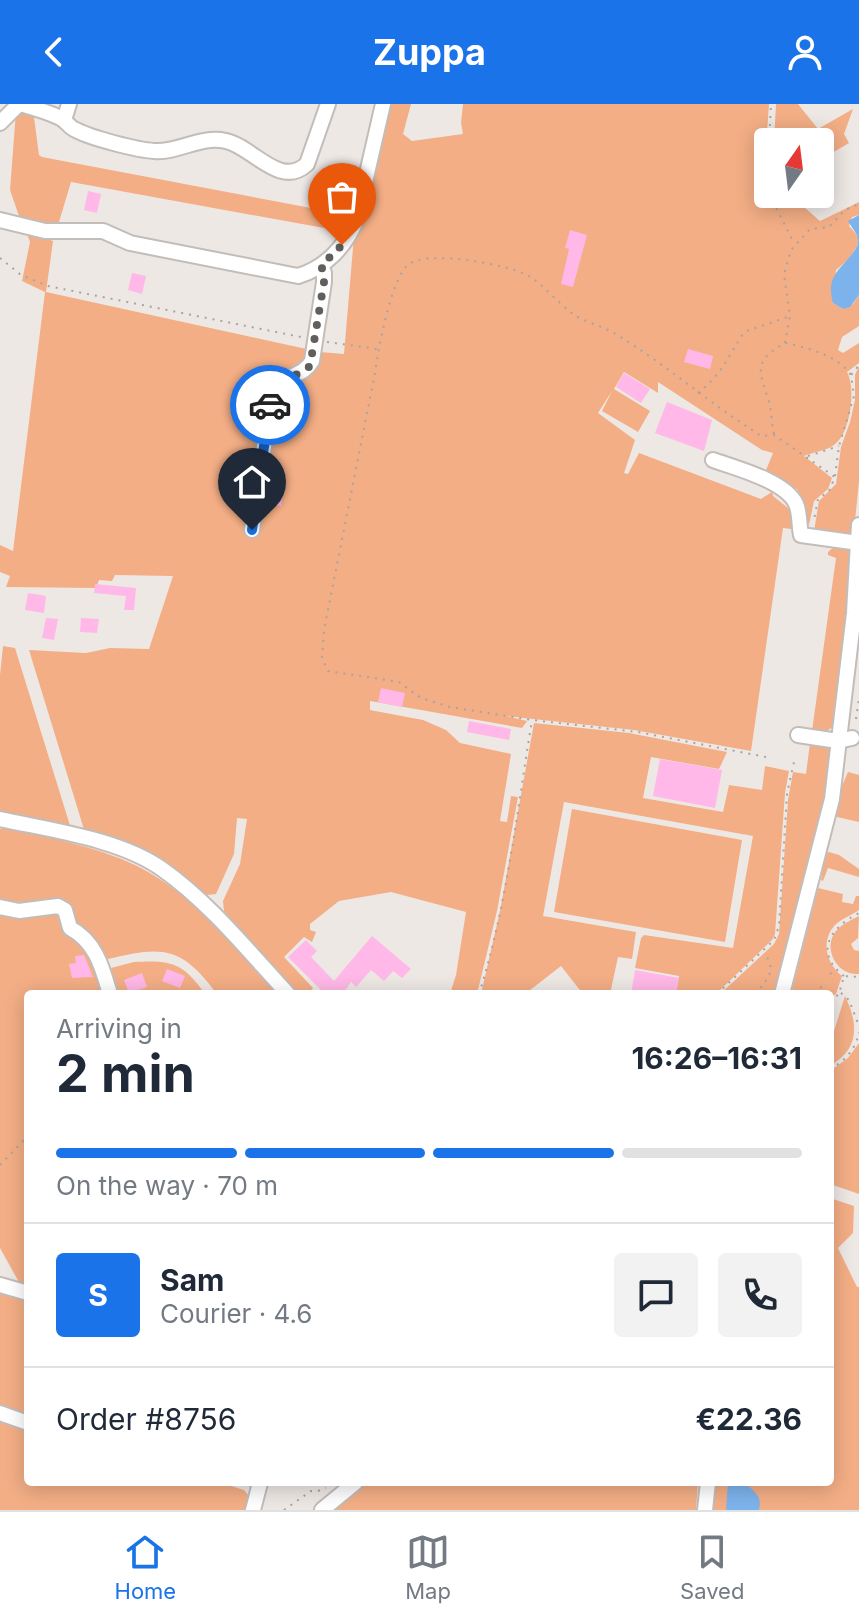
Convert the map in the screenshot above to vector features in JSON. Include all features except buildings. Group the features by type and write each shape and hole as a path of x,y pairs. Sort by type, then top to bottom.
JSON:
{"street":[{"path":"0,123 20,104 64,120 76,130 155,151 166,151 207,139 222,140 244,148 268,166 293,172 307,164 328,104"},
{"path":"64,120 69,104"},
{"path":"0,220 45,231 103,231 130,243 298,276 321,266 342,245 356,221 383,104"},
{"path":"252,530 271,398 282,380 307,369 312,361 324,282 321,266"},
{"path":"713,460 768,480 785,491 796,504 801,535 859,543"},
{"path":"783,990 828,822 845,740 859,525"},
{"path":"798,735 845,740"},
{"path":"0,819 93,840 161,868 191,893 284,990"},
{"path":"0,907 19,911 58,906 65,910 70,928 85,936 100,959 109,990"},
{"path":"0,1285 24,1292"},
{"path":"0,1413 24,1422"},
{"path":"253,1510 259,1486"},
{"path":"705,1510 708,1486"},
{"path":"322,1510 337,1487"}],"path":[{"path":"770,128 771,104"},
{"path":"785,343 790,316 784,274 795,244 810,229 829,227 845,210 859,204"},
{"path":"776,208 795,244"},
{"path":"0,258 21,275 48,286 316,342 378,349"},
{"path":"766,757 638,732 450,707 421,698 399,682 328,671 322,658 324,630 378,349 400,275 406,265 415,261 445,259 479,260 529,276 577,316 615,333 761,436 774,435 835,477"},
{"path":"697,393 730,360 744,332 790,316"},
{"path":"774,435 768,398 761,386 761,367 774,349 785,343 835,360 851,375 854,396 839,446 835,477 829,491 817,501 812,537"},
{"path":"851,375 859,365"},
{"path":"807,456 839,446"},
{"path":"480,990 500,903 532,720"},
{"path":"721,990 774,940 779,926 787,794 794,762"},
{"path":"859,913 838,925 832,933 829,949 836,968 844,976 859,977"},
{"path":"759,990 771,973 771,962 763,952"},
{"path":"830,974 836,968"},
{"path":"834,997 839,993 844,976"},
{"path":"819,990 824,984"},
{"path":"839,993 849,1000 859,1026"},
{"path":"834,1066 851,1051 859,1032"},
{"path":"0,1165 24,1140"},
{"path":"284,1510 311,1491 337,1487"}],"shaded area":[{"path":"385,104 411,104 403,134 412,141 463,134 463,104 769,104 767,128 754,128 754,208 805,208 820,221 859,202 859,215 852,217 849,226 857,235 858,244 849,259 836,270 833,303 843,309 853,304 859,295 859,326 842,337 838,350 843,353 859,343 859,363 847,372 851,388 850,410 840,439 831,447 804,456 832,478 828,489 814,501 809,525 797,489 764,475 773,453 762,450 658,382 658,393 624,372 614,389 650,411 638,432 602,411 612,391 598,413 635,440 624,473 628,474 639,453 761,499 772,492 793,512 791,529 783,528 751,751 634,730 506,716 527,721 522,728 370,701 370,710 423,720 446,730 460,743 511,754 500,821 507,822 511,796 518,797 497,911 478,990 451,990 466,912 391,892 339,901 310,924 310,930 316,932 312,942 304,937 284,957 313,988 295,990 224,911 223,901 240,864 247,819 237,818 234,854 216,894 207,895 169,868 86,836 29,650 86,653 110,648 149,649 173,576 115,575 112,581 99,580 96,588 6,587 10,576 0,572 0,545 13,551 45,292 22,281 30,242 26,231 53,241 46,292 320,352 344,354 354,236"},
{"path":"776,104 798,104 817,128 775,128"},
{"path":"853,109 844,134 849,143 834,152 834,128 820,128"},
{"path":"33,110 39,155 42,157 343,214 335,230 71,182 56,232 20,219 10,190 16,111"},
{"path":"859,366 859,482 854,530 849,534 814,531 819,501 836,484 841,447 855,400 855,375"},
{"path":"835,546 846,546 852,552 836,725 825,732 812,731 836,558 828,552"},
{"path":"3,646 15,648 72,832 0,814 0,675"},
{"path":"534,723 629,733 727,752 719,769 651,757 643,798 723,812 729,785 762,790 765,766 789,771 775,934 720,990 677,990 679,976 635,968 641,938 644,935 733,948 753,836 564,802 543,916 636,932 632,959 618,957 611,990 580,990 561,966 530,990 482,990 500,911"},
{"path":"810,743 827,744 833,751 820,834 779,990 724,990 774,944 779,934 788,800 793,772 806,774"},
{"path":"848,772 859,775 859,822 834,814 836,800"},
{"path":"572,809 742,840 725,942 554,912"},
{"path":"6,827 72,843 135,865 156,877 196,907 278,990 214,990 193,967 170,954 144,952 108,959 88,931 79,929 69,905 0,903 0,829"},
{"path":"829,852 859,869 859,877 828,868 821,880 825,853"},
{"path":"818,888 843,894 842,902 853,904 859,896 859,910 836,924 828,937 829,958 842,976 836,994 834,995 834,990 792,990"},
{"path":"60,912 82,941 105,990 24,990 24,1286 20,1284 0,1248 0,913"},
{"path":"859,916 858,938 851,944 854,950 859,951 859,974 844,971 838,966 831,953 831,945 838,929"},
{"path":"134,962 167,963 183,970 202,990 118,990 111,968"},
{"path":"845,996 853,1017 854,1036 847,1052 834,1063 834,1031"},
{"path":"859,1043 859,1194 834,1185 834,1068 848,1058"},
{"path":"834,1199 854,1206 853,1233 838,1248 859,1287 859,1510 703,1510 706,1486 834,1486"},
{"path":"0,1291 24,1298 24,1415 0,1406"},
{"path":"0,1419 24,1427 24,1486 231,1486 244,1490 250,1497 246,1510 0,1510"},
{"path":"358,1486 698,1486 696,1510 329,1510"}],"water":[{"path":"859,215 859,295 850,307 843,309 833,303 832,284 838,270 858,244 857,235 848,221"},
{"path":"728,1486 748,1486 758,1497 759,1510 726,1510"}],"way so far":[{"path":"270,405 275,387 282,380 310,366 324,282 321,266 342,245"}],"route":[{"path":"252,530 270,405"}]}
